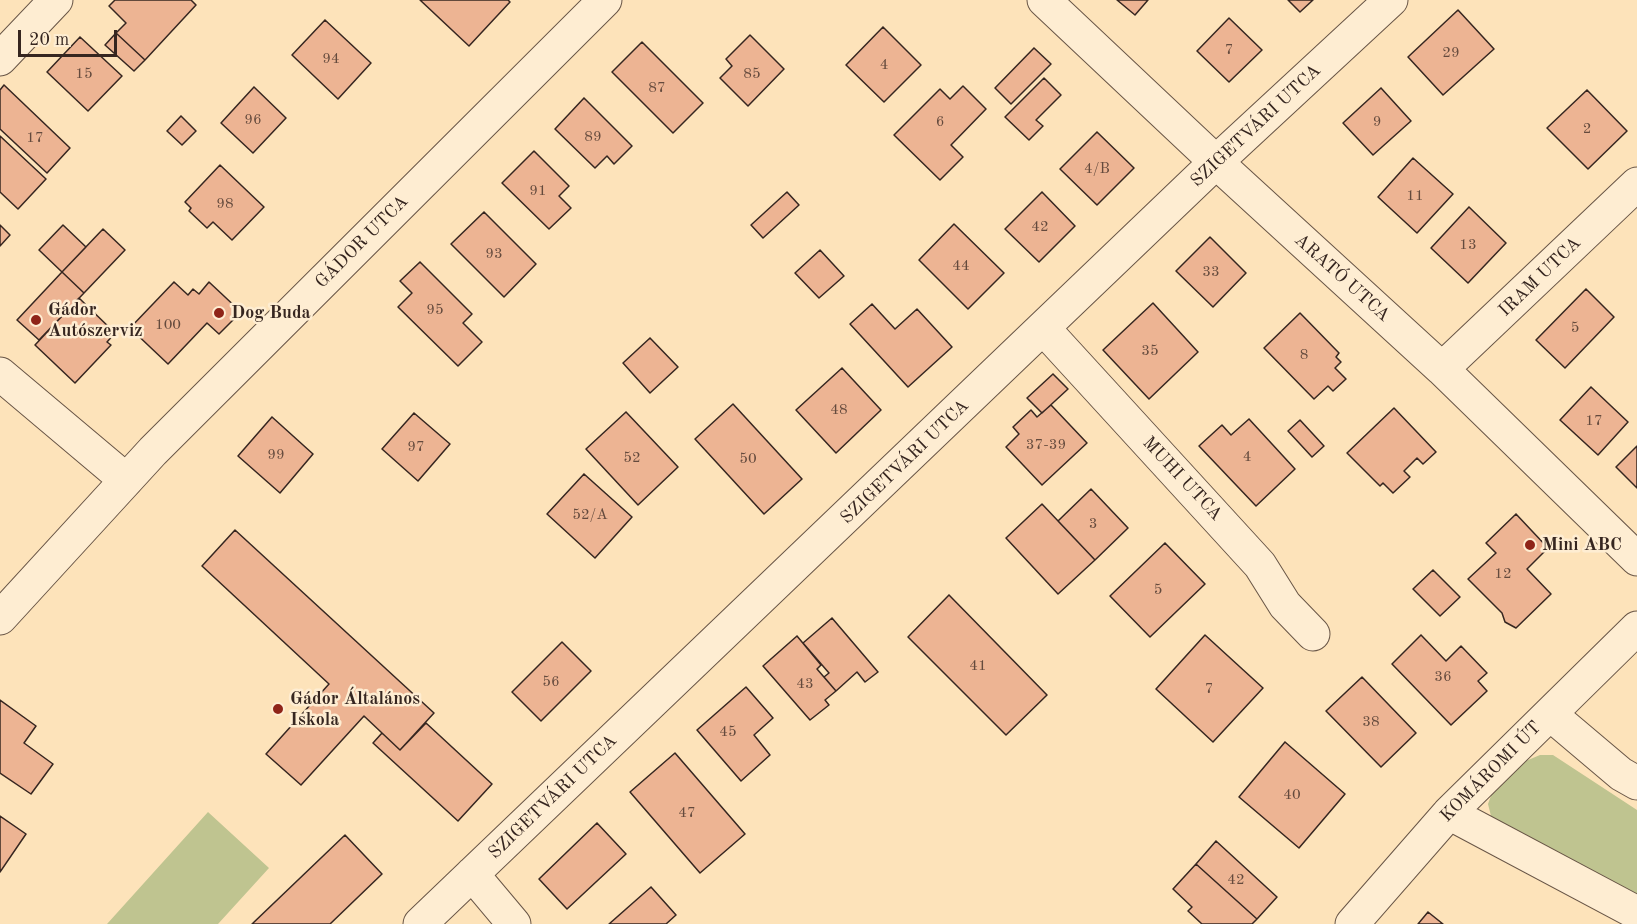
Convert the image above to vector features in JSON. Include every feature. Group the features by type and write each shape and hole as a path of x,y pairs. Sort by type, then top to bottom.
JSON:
{"street":[{"path":"0,59 57,0"},
{"name":"GÁDOR UTCA","path":"0,618 126,480 605,0"},
{"name":"ARATÓ UTCA","path":"1044,0 1216,162 1442,369 1637,559"},
{"name":"SZIGETVÁRI UTCA","path":"420,924 1216,162 1391,0"},
{"name":"IRAM UTCA","path":"1442,369 1637,184"},
{"name":"MUHI UTCA","path":"1044,329 1260,565 1285,605 1313,634"},
{"path":"0,374 126,480"},
{"name":"KOMÁROMI ÚT","path":"1352,924 1449,813 1637,628"},
{"path":"1550,714 1622,774 1637,783"},
{"path":"1449,813 1637,913"},
{"path":"472,874 514,924"}],"green space":[{"path":"1540,755 1553,755 1637,810 1637,903 1492,820 1488,804 1493,790 1521,763"},
{"path":"208,812 269,868 218,924 107,924"}],"building":[{"path":"115,0 191,0 196,5 145,60 116,33 126,23 109,6"},
{"path":"420,0 508,0 510,2 469,46"},
{"path":"1117,0 1148,0 1135,15"},
{"path":"1288,0 1313,0 1300,12"},
{"path":"1458,10 1494,49 1443,95 1408,57"},
{"path":"1229,18 1262,50 1229,82 1197,51"},
{"path":"325,20 371,63 338,99 292,55"},
{"path":"883,27 921,65 884,102 846,65"},
{"path":"116,33 145,60 134,71 105,45"},
{"path":"750,35 784,69 748,106 720,78 732,66 726,59"},
{"path":"80,37 122,76 88,111 47,72"},
{"path":"642,42 703,103 673,133 612,72"},
{"path":"1034,48 1051,64 1011,104 995,88"},
{"path":"1044,78 1061,95 1036,120 1043,126 1029,140 1005,117"},
{"path":"4,85 70,148 47,173 0,129 0,90"},
{"path":"963,86 986,109 951,145 963,157 940,180 894,135 940,89 950,99"},
{"path":"254,87 286,118 253,153 221,123"},
{"path":"1381,88 1411,121 1373,155 1343,123"},
{"path":"1587,90 1627,131 1588,169 1547,128"},
{"path":"584,98 632,146 614,164 607,156 595,168 555,129"},
{"path":"181,116 196,131 182,145 167,131"},
{"path":"1097,132 1134,168 1097,205 1060,169"},
{"path":"0,136 46,179 18,209 0,192"},
{"path":"534,151 569,186 559,196 571,208 549,229 502,183"},
{"path":"1413,158 1453,194 1417,233 1378,197"},
{"path":"220,165 264,207 232,240 213,222 207,228 189,211 191,208 185,202"},
{"path":"787,192 799,205 763,238 751,225"},
{"path":"1042,192 1075,226 1039,262 1005,229"},
{"path":"1469,207 1506,243 1468,283 1431,248"},
{"path":"484,212 536,264 504,297 451,244"},
{"path":"954,224 1004,273 968,309 919,260"},
{"path":"0,225 10,235 0,246"},
{"path":"63,225 86,247 62,272 39,250"},
{"path":"103,229 125,250 84,293 62,272"},
{"path":"1210,237 1246,273 1213,307 1176,271"},
{"path":"820,250 844,276 819,298 795,273"},
{"path":"420,262 472,314 463,323 482,342 458,366 398,307 412,293 400,281"},
{"path":"62,272 84,293 39,340 17,320"},
{"path":"174,282 188,295 193,289 199,294 209,282 241,312 219,334 207,323 168,364 130,328"},
{"path":"1586,289 1614,317 1565,368 1536,340"},
{"path":"79,298 115,333 107,342 111,345 75,383 35,345"},
{"path":"1153,303 1198,352 1149,399 1103,350"},
{"path":"872,304 895,329 917,309 952,347 908,387 850,324"},
{"path":"1300,313 1339,353 1336,357 1341,362 1335,368 1346,379 1333,391 1328,386 1314,399 1264,348"},
{"path":"650,338 678,367 650,393 623,363"},
{"path":"842,368 881,410 836,453 796,410"},
{"path":"1053,374 1068,389 1042,413 1027,398"},
{"path":"1591,387 1628,422 1598,455 1560,420"},
{"path":"733,404 802,479 764,514 695,439"},
{"path":"1051,405 1087,443 1042,485 1006,447 1019,434 1013,427 1031,410 1037,417"},
{"path":"1394,408 1436,452 1423,464 1417,458 1404,471 1410,477 1393,493 1383,483 1380,486 1347,453"},
{"path":"626,412 678,467 638,505 586,449"},
{"path":"414,413 450,444 418,481 382,449"},
{"path":"272,417 313,454 280,493 238,456"},
{"path":"1249,419 1295,469 1256,506 1199,446 1222,425 1231,435"},
{"path":"1300,420 1324,446 1312,457 1288,431"},
{"path":"1637,446 1637,488 1616,467"},
{"path":"584,474 632,517 595,558 547,514"},
{"path":"1091,489 1128,528 1095,560 1058,521"},
{"path":"1042,504 1095,560 1058,594 1006,538"},
{"path":"1516,514 1548,548 1527,569 1551,594 1516,628 1505,622 1502,613 1468,579 1496,553 1486,543"},
{"path":"235,530 434,713 400,750 364,716 301,785 266,754 329,684 202,566"},
{"path":"1165,543 1205,584 1150,637 1110,596"},
{"path":"1433,570 1460,597 1440,616 1413,589"},
{"path":"949,595 1047,695 1006,735 908,637"},
{"path":"832,618 878,672 865,682 857,672 836,691 824,677 829,673 803,643"},
{"path":"1205,635 1263,688 1213,742 1156,689"},
{"path":"1421,635 1446,661 1461,646 1487,673 1478,681 1487,691 1451,725 1392,664"},
{"path":"797,636 821,665 817,669 836,691 825,700 829,705 810,720 763,666"},
{"path":"562,642 591,671 541,721 512,692"},
{"path":"1362,677 1416,733 1381,767 1326,711"},
{"path":"746,687 773,718 754,735 770,755 741,781 697,730"},
{"path":"0,700 36,726 24,743 53,764 31,794 0,773"},
{"path":"426,723 492,784 458,821 373,743 382,733 400,750"},
{"path":"1285,742 1345,794 1299,848 1239,797"},
{"path":"675,753 745,834 700,873 630,792"},
{"path":"0,816 26,834 0,872"},
{"path":"597,823 626,854 567,909 539,879"},
{"path":"345,835 382,874 330,924 252,924"},
{"path":"1216,841 1277,897 1257,919 1196,864"},
{"path":"1196,864 1257,919 1252,924 1202,924 1188,911 1192,907 1173,889"},
{"path":"651,887 676,915 666,924 609,924"},
{"path":"1428,912 1443,924 1418,924"}],"place":[{"name":"Dog Buda","path":"219,313"},
{"name":"Gádor Autószerviz","path":"36,320"},
{"name":"Mini ABC","path":"1530,545"},
{"name":"Gádor Általános Iskola","path":"278,709"}]}
